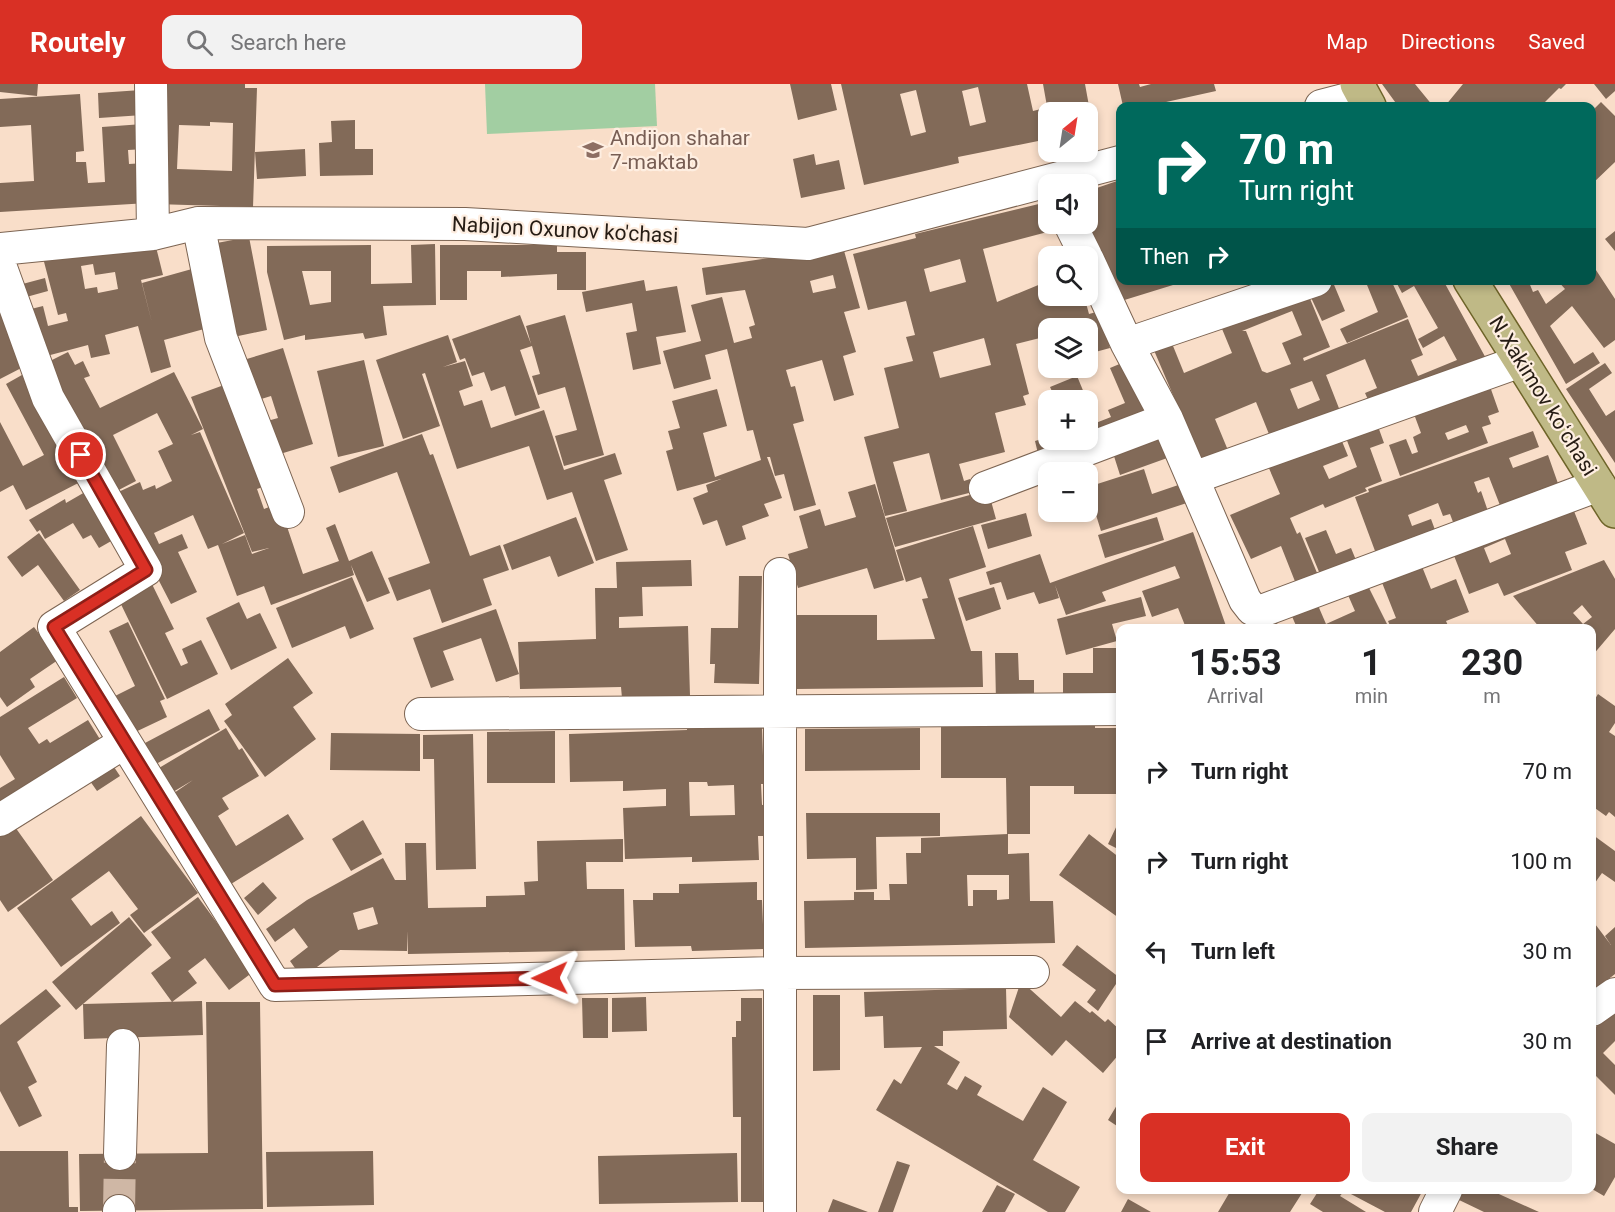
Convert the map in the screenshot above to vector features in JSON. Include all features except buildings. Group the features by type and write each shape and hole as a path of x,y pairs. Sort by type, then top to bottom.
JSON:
{"main road":[{"name":"N.Xakimov koʻchasi","path":"1473,285 1607,498"}],"street":[{"path":"151,84 153,234"},
{"path":"1336,102 1363,95"},
{"name":"Nabijon Oxunov ko'chasi","path":"1081,174 1116,163"},
{"name":"Nabijon Oxunov ko'chasi","path":"0,249 153,234 198,223 465,224 808,244 1038,186"},
{"path":"198,223 221,338 288,512"},
{"path":"0,265 48,398 146,570 54,627 275,985 779,973 1033,972"},
{"path":"1098,282 1127,344 1167,419 1245,600 1252,609 1260,612 1607,498"},
{"path":"1127,344 1301,285"},
{"path":"1192,478 1521,361"},
{"path":"985,488 1167,419"},
{"path":"780,574 780,1212"},
{"path":"421,714 1116,709"},
{"path":"0,820 125,742"},
{"path":"1596,1008 1615,994"},
{"path":"120,1154 123,1045"},
{"path":"1435,1212 1444,1194"}],"green space":[{"path":"485,84 655,84 657,126 487,134"}],"tunnel":[{"path":"119,1211 120,1154"}],"place":[{"name":"Andijon shahar 7-maktab","path":"593,150"}],"route":[{"path":"81,455 146,570 54,627 275,985 550,978"}]}
